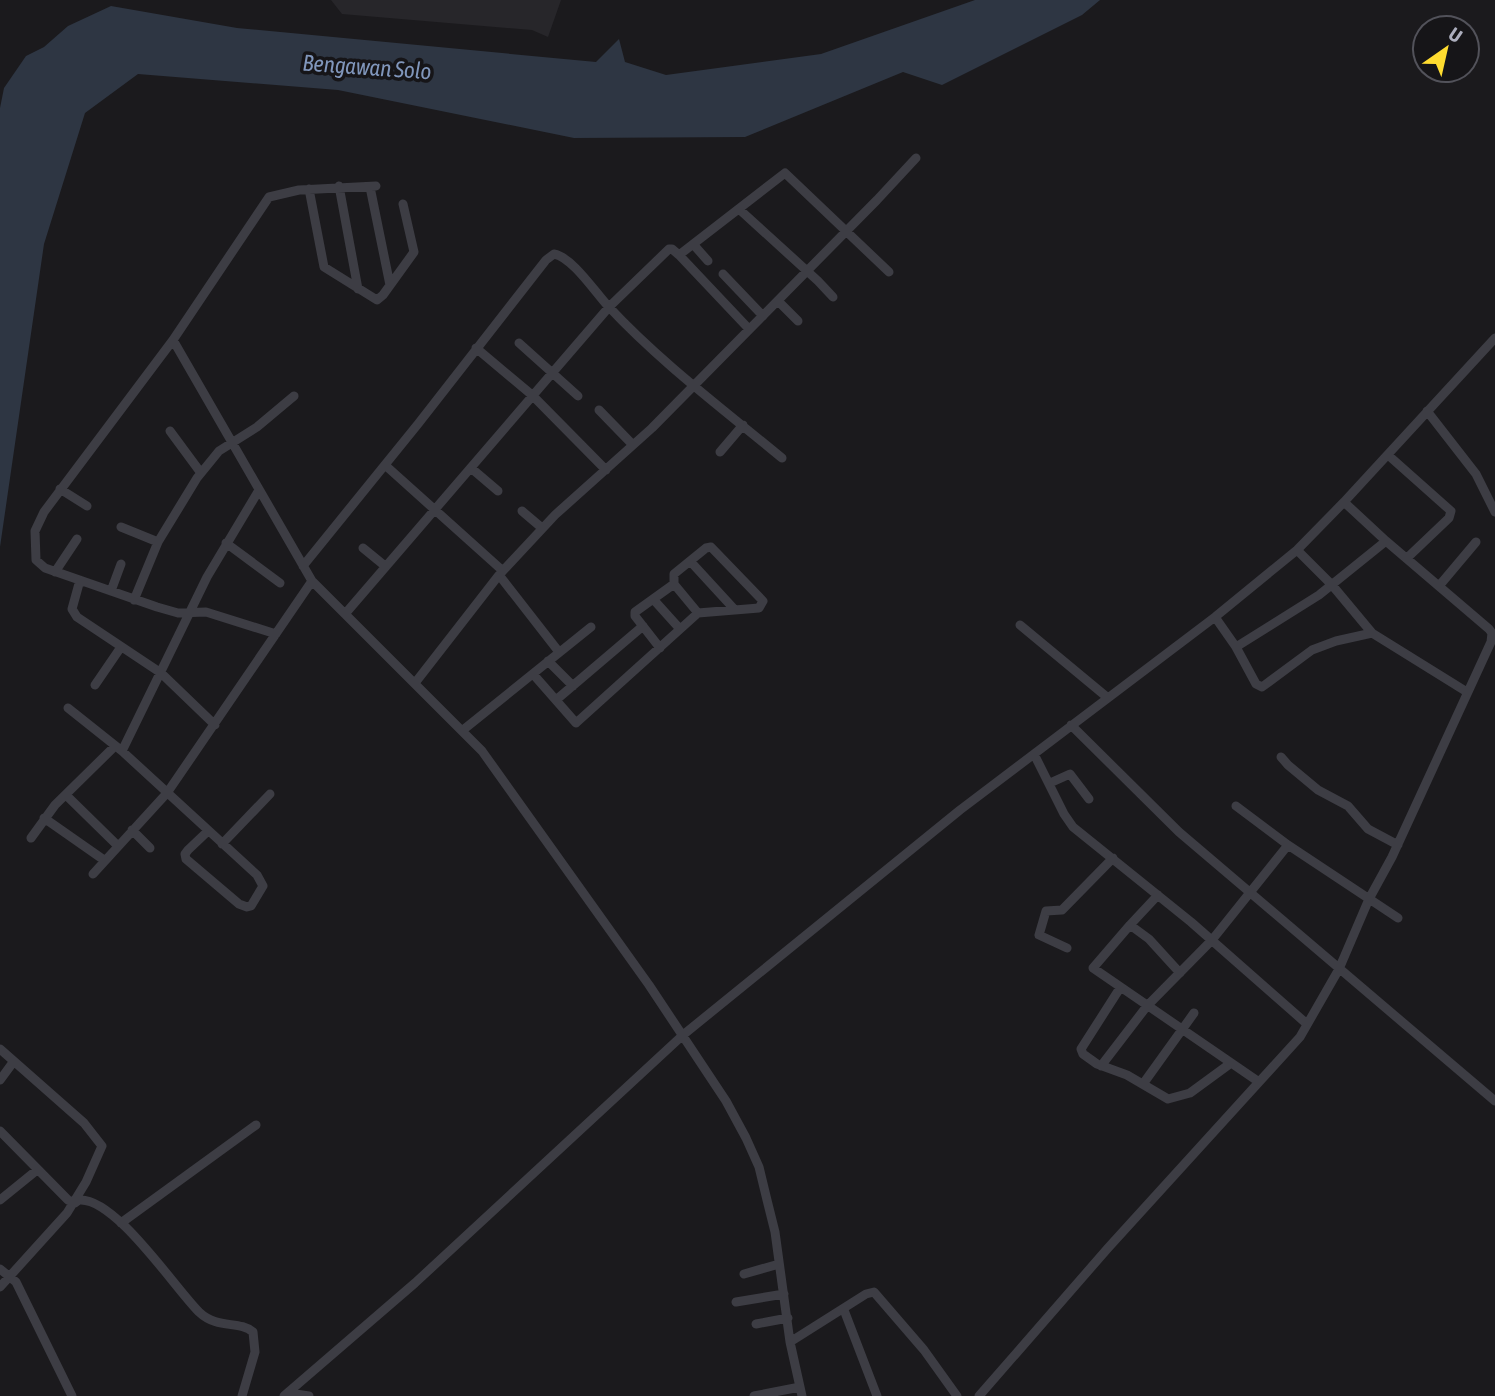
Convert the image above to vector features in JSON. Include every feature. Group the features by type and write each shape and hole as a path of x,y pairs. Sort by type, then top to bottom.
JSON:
{"street":[{"path":"415,683 501,573 542,528 693,386 916,158"},
{"path":"679,255 787,173 889,272"},
{"path":"340,186 358,289"},
{"path":"276,634 231,618 198,611 178,613 55,572 36,560 35,538 40,519 173,340 218,276 265,201 275,195 304,190 373,186 390,285"},
{"path":"304,190 324,267 377,300 414,252 403,204"},
{"path":"740,210 818,281 832,298"},
{"path":"693,244 708,261"},
{"path":"345,614 609,307 669,249 679,255 749,329"},
{"path":"303,566 386,465 546,260 554,254 566,260 609,307 693,386 782,458"},
{"path":"723,274 763,316"},
{"path":"778,300 798,321"},
{"path":"286,1394 415,1283 683,1034 876,877 1215,617 1297,550 1345,502 1495,338"},
{"path":"173,340 312,580 482,751 683,1034 726,1101 759,1167 775,1232 790,1342 801,1391 754,1396"},
{"path":"519,343 578,396"},
{"path":"476,348 532,396 606,470"},
{"path":"134,600 158,542 201,472 219,450 257,427 294,396"},
{"path":"599,410 633,445"},
{"path":"1427,411 1476,474 1495,512"},
{"path":"720,452 743,425"},
{"path":"170,431 201,472"},
{"path":"1388,455 1451,511 1449,519 1407,558"},
{"path":"386,465 501,573 559,652"},
{"path":"471,468 498,491"},
{"path":"60,489 88,506"},
{"path":"31,838 44,818 66,795 119,749 161,673 189,612 226,543 259,490"},
{"path":"979,1396 1108,1248 1293,1044 1307,1024 1339,969 1368,899 1398,845 1491,642 1494,631 1386,541 1345,502"},
{"path":"522,511 542,528"},
{"path":"121,527 158,542"},
{"path":"55,572 77,539"},
{"path":"1236,647 1332,585 1386,541"},
{"path":"1439,586 1476,542"},
{"path":"226,543 280,583"},
{"path":"533,674 576,723 698,614 759,608 763,601 711,547 706,548 674,574 674,584 698,614"},
{"path":"363,548 385,566"},
{"path":"1297,550 1332,585 1372,633 1467,692"},
{"path":"690,561 735,610"},
{"path":"111,592 121,564"},
{"path":"80,580 72,606 73,613 161,673 215,725"},
{"path":"93,874 167,793 312,580"},
{"path":"660,648 635,612 674,584"},
{"path":"653,598 680,629"},
{"path":"1215,617 1236,647 1256,684 1262,687 1312,650 1336,641 1372,633"},
{"path":"1020,625 1108,698"},
{"path":"463,730 591,626"},
{"path":"556,700 643,626"},
{"path":"96,685 121,647"},
{"path":"548,661 573,686"},
{"path":"68,708 119,749 167,793 208,831 222,844 263,884 251,906 239,904 186,859 188,850 208,831"},
{"path":"1071,725 1179,832 1495,1101"},
{"path":"1034,754 1069,821 1212,940 1307,1024"},
{"path":"1281,757 1318,790 1348,806 1368,829 1398,845"},
{"path":"1050,783 1070,774 1089,799"},
{"path":"222,844 270,794"},
{"path":"66,795 118,846"},
{"path":"1236,806 1287,845 1398,918"},
{"path":"44,818 104,860"},
{"path":"132,830 150,848"},
{"path":"1101,1066 1147,1006 1212,940 1251,894 1287,845"},
{"path":"1067,948 1039,936 1046,911 1062,910 1113,858"},
{"path":"1158,895 1093,968 1259,1082"},
{"path":"1130,925 1149,939 1180,973"},
{"path":"1120,988 1082,1049 1086,1057 1101,1066 1127,1075 1164,1098 1179,1098 1202,1086 1231,1063"},
{"path":"1143,1084 1194,1013"},
{"path":"0,1049 84,1123 101,1143 102,1149 75,1203 0,1287"},
{"path":"0,1080 14,1061"},
{"path":"121,1223 256,1125"},
{"path":"0,1130 37,1170 68,1200 75,1203"},
{"path":"0,1200 37,1170"},
{"path":"75,1203 79,1200 91,1201 121,1223 200,1313 213,1322 247,1327 253,1332 256,1352 242,1396"},
{"path":"744,1274 779,1264"},
{"path":"0,1269 16,1282 72,1396"},
{"path":"790,1342 869,1293 880,1296 957,1396"},
{"path":"736,1302 784,1294"},
{"path":"844,1310 877,1396"},
{"path":"756,1324 788,1318"},
{"path":"286,1394 310,1396 307,1378"}],"shaded area":[{"path":"331,0 561,0 548,37 532,30 342,14"}],"water":[{"name":"Bengawan Solo","path":"975,0 1100,0 1082,15 942,85 903,72 745,137 574,138 338,90 138,74 85,113 44,244 0,547 0,108 4,88 26,56 44,47 68,26 111,6 237,28 596,62 619,39 625,62 666,75 821,54"}]}
